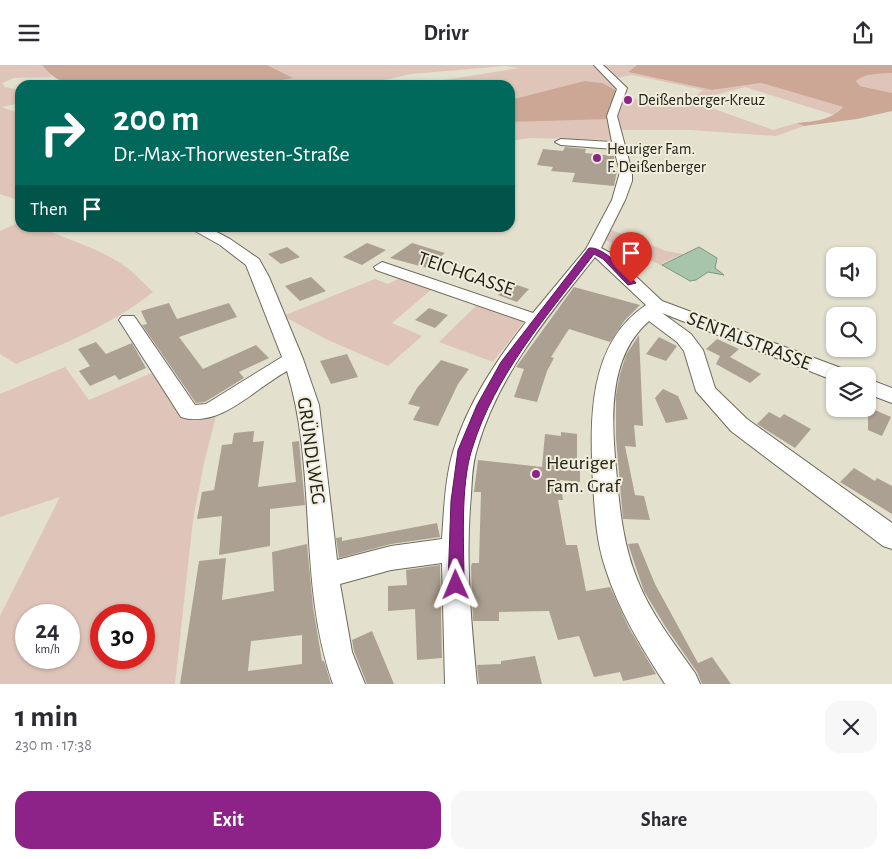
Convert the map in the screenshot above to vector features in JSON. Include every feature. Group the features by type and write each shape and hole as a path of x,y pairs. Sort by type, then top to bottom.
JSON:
{"street":[{"path":"461,684 456,621 455,549 458,501 465,450 483,405 504,365 592,250 601,229 619,201 626,180 612,119 612,108 622,95 622,89 598,65"},
{"path":"561,142 619,146"},
{"name":"GRÜNDLWEG","path":"205,232 239,250 253,262 261,277 293,359 308,405 325,575 337,652 349,684"},
{"path":"592,250 606,257 651,308 684,337 693,350 706,391 718,405 739,425 892,538"},
{"name":"TEICHGASSE","path":"382,267 538,320"},
{"path":"651,308 635,321 622,339 610,366 602,395 606,503 617,564 634,607 684,684"},
{"name":"SENTALSTRASSE","path":"651,308 826,370"},
{"path":"128,319 189,412 199,413 212,409 267,373 293,359"},
{"path":"876,389 892,395"},
{"path":"325,575 391,559 455,549"}],"shaded area":[{"path":"0,65 42,65 52,77 14,78 2,83 5,87 15,89 15,104 2,107 15,112 15,199 0,194"},
{"path":"42,65 267,65 293,78 282,80 61,80 50,74"},
{"path":"267,65 595,65 619,92 603,83 584,81 515,99 515,80 444,80 519,68 505,66 411,74 384,80 281,80 292,78"},
{"path":"601,65 637,65 628,72 712,90 761,83 843,107 834,115 745,87 692,101 703,90 633,75 616,78"},
{"path":"637,65 892,65 892,73 868,75 856,81 860,86 892,93 892,111 857,119 804,126 797,123 827,118 843,107 761,83 712,90 628,72"},
{"path":"892,73 892,93 860,86 856,81 868,75"},
{"path":"584,81 603,83 619,92 609,108 609,119 515,122 515,99"},
{"path":"624,96 668,107 685,105 692,101 773,130 797,123 804,126 776,136 690,130 618,130 615,108"},
{"path":"609,119 614,140 530,138 515,140 515,122"},
{"path":"15,224 15,232 51,232 92,248 130,270 153,292 104,324 16,364 0,354 0,231"},
{"path":"606,228 666,251 683,254 662,263 663,266 601,238"},
{"path":"699,247 717,258 715,268 724,275 708,272 696,280 690,281 662,265"},
{"path":"400,278 432,289 392,323 422,336 388,366 328,340 283,316 375,279 388,284"},
{"path":"478,304 521,319 523,323 493,362 439,342"},
{"path":"65,367 89,400 154,372 179,413 217,412 204,463 193,520 175,684 0,684 0,616 60,497 0,517 0,394"}],"building":[{"path":"565,147 586,149 585,153 614,156 614,171 617,171 614,186 572,182 575,173 551,171 553,167 537,165 543,149 563,151"},
{"path":"367,243 386,250 362,265 343,257"},
{"path":"412,243 445,253 427,268 390,258"},
{"path":"287,247 300,257 281,264 268,254"},
{"path":"311,277 326,291 300,301 285,286"},
{"path":"511,283 529,289 517,302 498,295"},
{"path":"574,287 640,305 625,320 610,342 569,329 551,357 554,358 547,371 537,402 514,397 524,369 516,367"},
{"path":"169,303 177,319 229,303 237,317 179,337 203,369 256,345 269,358 239,372 244,378 205,402 196,403 142,325 147,324 141,311"},
{"path":"429,308 448,315 435,328 415,320"},
{"path":"639,335 643,426 634,425 636,447 625,446 635,495 644,496 650,520 623,519 616,438 616,395 620,374 626,355"},
{"path":"659,337 677,346 666,361 646,354"},
{"path":"717,339 739,349 730,357 761,374 750,383 716,364 720,356 706,349"},
{"path":"96,342 106,354 132,343 146,368 119,380 115,375 90,386 79,371 90,366 78,349"},
{"path":"347,354 358,377 331,384 320,361"},
{"path":"441,360 469,369 458,384 438,426 413,420 420,407 408,404 417,388"},
{"path":"663,389 678,396 688,419 666,423 655,398"},
{"path":"876,410 891,417 882,436 868,430 868,417 876,417"},
{"path":"769,412 780,418 784,414 811,429 795,448 757,424"},
{"path":"254,431 253,442 264,441 258,487 296,482 292,442 299,441 305,505 270,509 270,546 219,555 222,516 197,519 202,492 214,490 222,445 232,444 234,433"},
{"path":"561,432 577,434 577,463 580,463 580,482 560,480 563,500 558,500 566,545 577,545 586,591 610,587 629,628 656,674 623,681 620,672 594,677 579,636 558,640 549,611 499,612 499,621 473,621 471,567 472,563 479,563 481,492 474,492 478,460 542,467 545,434 561,436"},
{"path":"854,468 875,481 877,478 892,486 892,514 840,482"},
{"path":"437,523 440,537 391,544 339,558 336,538 342,537 342,541"},
{"path":"638,543 655,584 698,663 712,657 731,684 702,684 697,672 665,626 644,591 628,544"},
{"path":"307,544 313,607 322,661 324,661 331,684 180,684 199,561 226,558 222,600 274,591 272,552","holes":["302,635 302,664 248,671 251,641"]},
{"path":"440,565 442,658 417,660 415,609 388,611 388,586 407,585 406,570"},
{"path":"372,631 394,684 367,684 354,651 352,640"},
{"path":"535,656 542,684 479,684 477,665 501,664 501,661"}],"place":[{"name":"Deißenberger-Kreuz","path":"628,100"},
{"name":"Heuriger Fam. F. Deißenberger","path":"597,158"},
{"name":"Heuriger Fam. Graf","path":"536,474"}],"route":[{"path":"456,585 455,549 458,501 465,450 483,405 504,365 592,250 606,257 631,283"}]}
